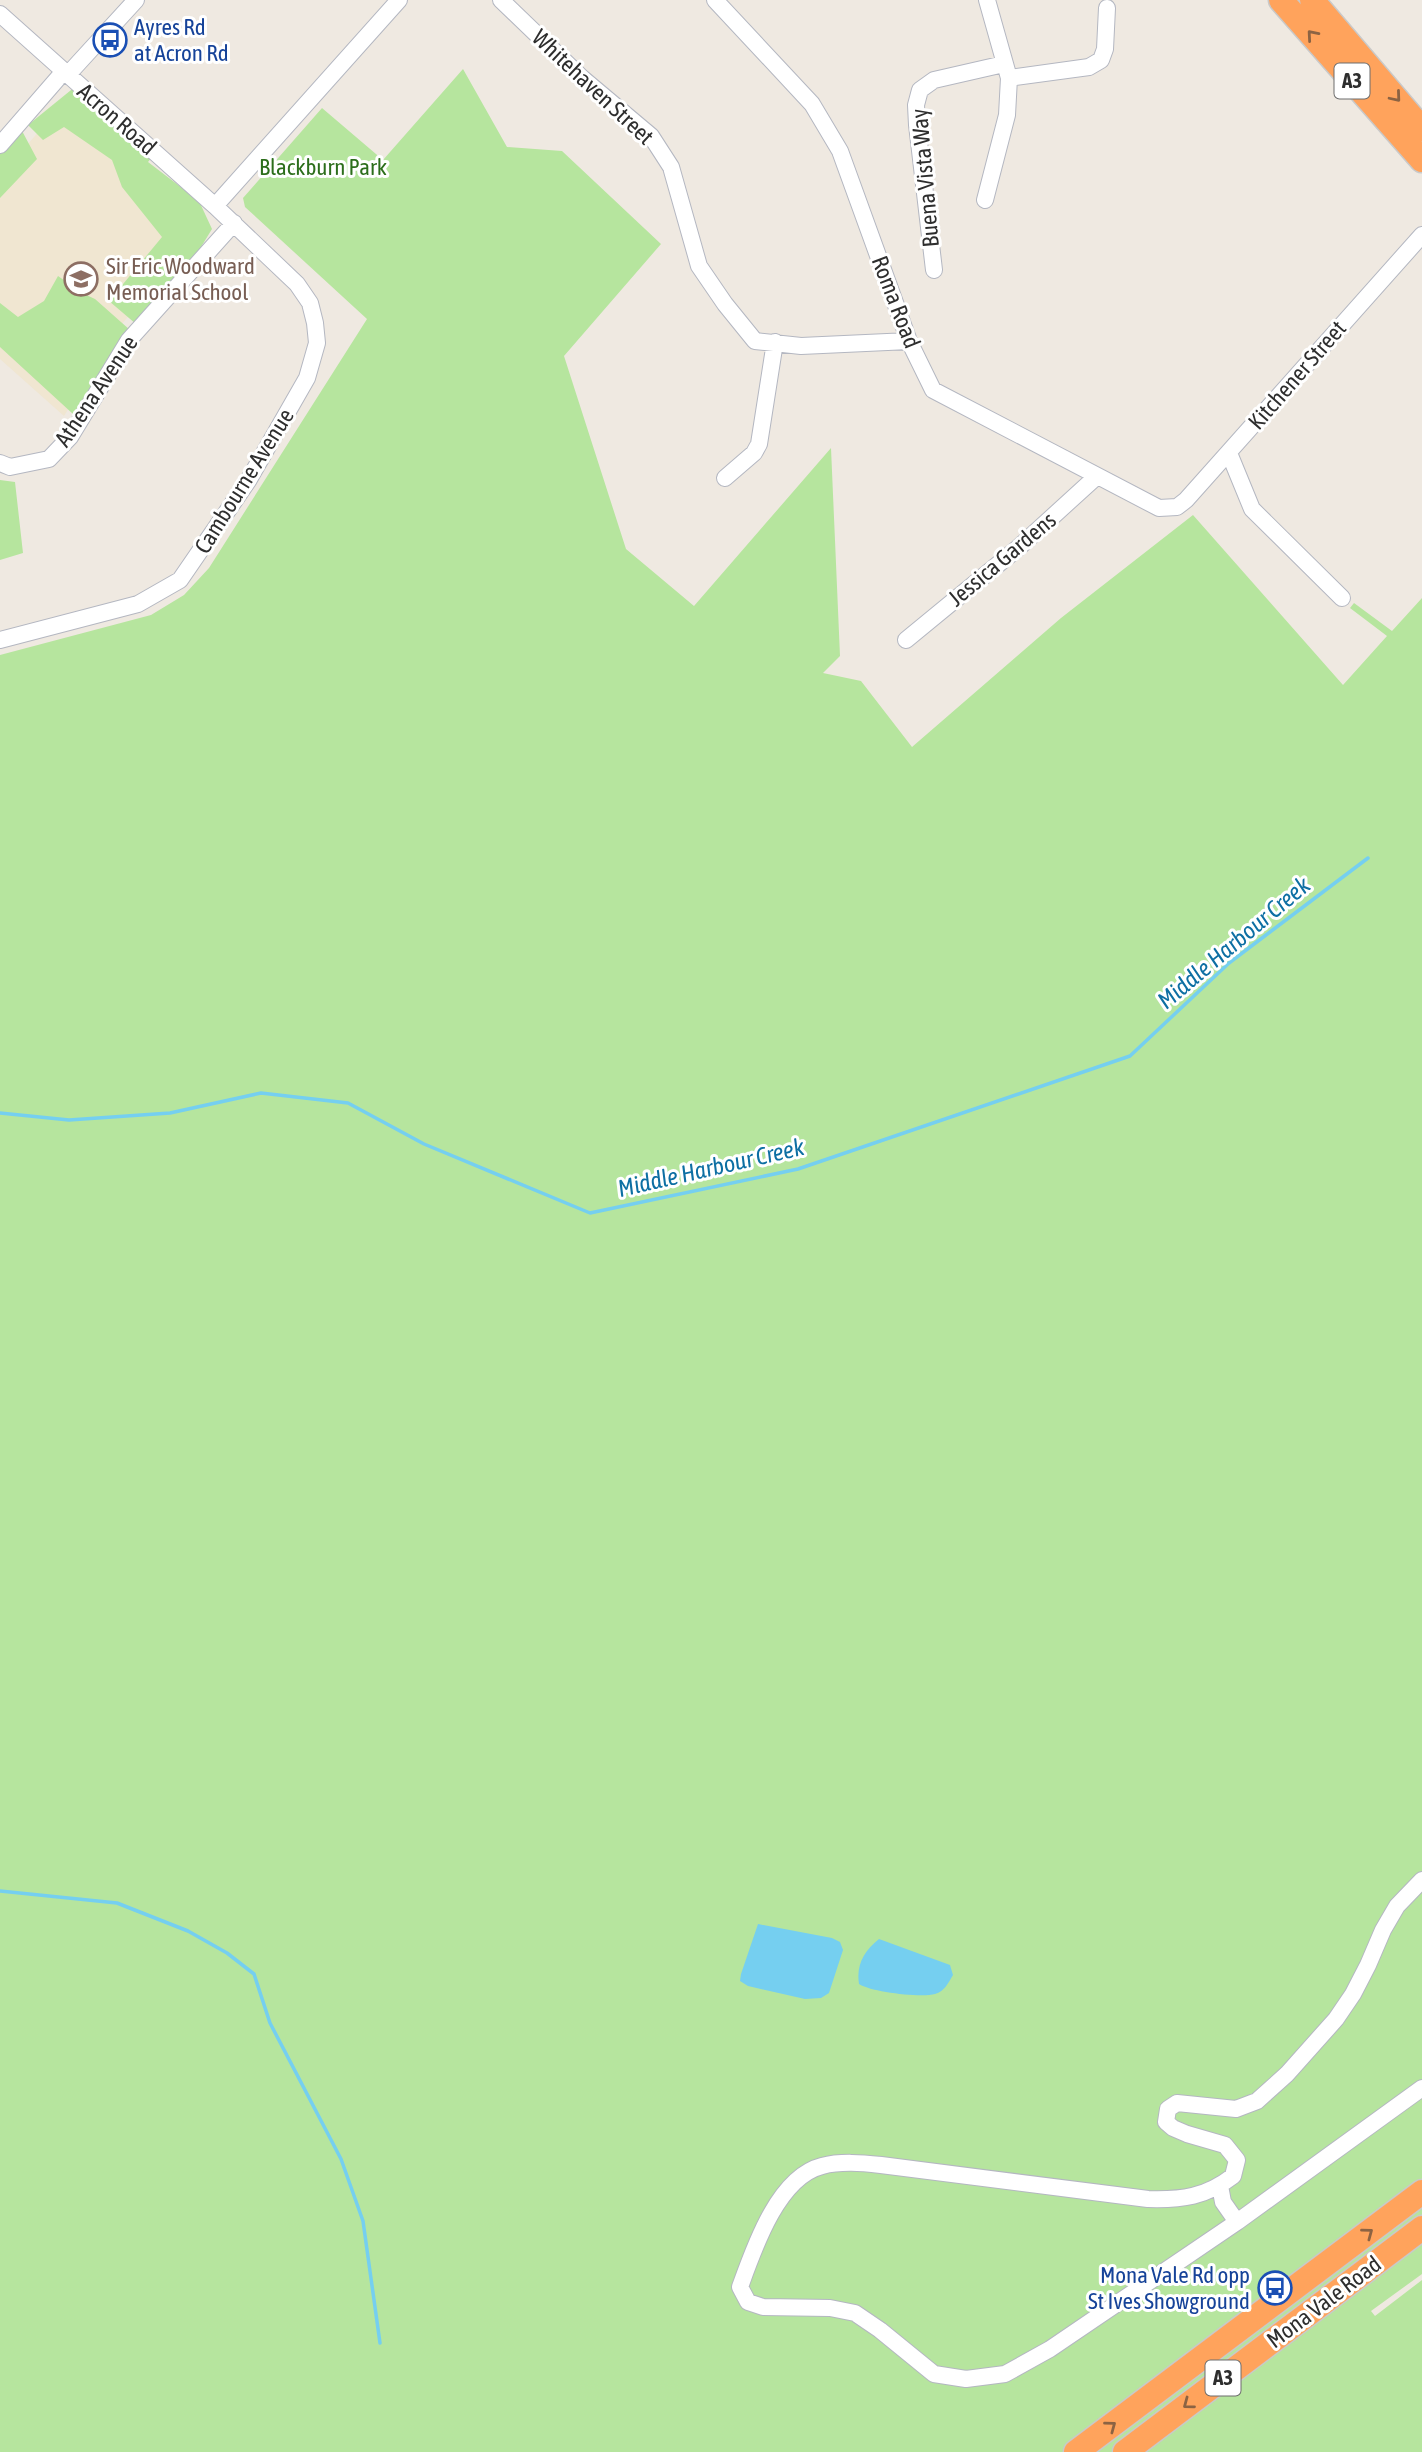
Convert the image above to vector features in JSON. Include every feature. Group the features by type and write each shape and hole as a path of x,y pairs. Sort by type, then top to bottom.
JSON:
{"highway":[{"name":"A3","path":"1282,0 1422,160"},
{"name":"A3","path":"1312,0 1422,129"},
{"name":"Mona Vale Road","path":"1076,2452 1422,2192"},
{"name":"Mona Vale Road","path":"1125,2452 1422,2228"}],"street":[{"path":"0,145 59,77 72,70 136,0"},
{"path":"215,206 399,0"},
{"name":"Whitehaven Street","path":"500,0 582,78 651,136 671,167 699,266 755,341 800,346 909,341"},
{"name":"Roma Road","path":"715,0 812,104 840,151 909,341 933,390 1096,477 1159,508 1167,509"},
{"path":"985,200 1007,115 1006,71 987,0"},
{"name":"Buena Vista Way","path":"933,270 917,124 916,105 920,90 934,80 1006,71 1089,67 1101,60 1105,49 1107,8"},
{"name":"Acron Road","path":"0,14 234,223"},
{"name":"Athena Avenue","path":"0,463 10,467 49,459 70,438 129,340 234,223"},
{"name":"Cambourne Avenue","path":"0,640 138,604 180,580 248,481 307,378 317,343 310,303 297,284 234,223"},
{"name":"Kitchener Street","path":"1167,509 1177,507 1186,500 1422,235"},
{"path":"726,478 754,453 759,444 775,342"},
{"path":"1228,453 1252,509 1342,598"},
{"name":"Jessica Gardens","path":"906,640 1018,548 1096,477"},
{"path":"1422,1880 1398,1906 1383,1930 1353,1994 1336,2019 1277,2083 1257,2101 1236,2109 1177,2103 1168,2109 1166,2122 1173,2128 1225,2146 1237,2160 1233,2176 1220,2186 1176,2200 1148,2199 881,2165 848,2162 820,2166 791,2184 770,2214 753,2249 740,2287 748,2302 763,2307 830,2308 855,2313 934,2374 966,2379 1004,2374 1050,2349 1237,2222 1422,2088"},
{"path":"1220,2186 1223,2202 1237,2222"}],"shaded area":[{"name":"Sir Eric Woodward Memorial School","path":"62,105 204,231 119,327 64,416 0,359 0,176"}],"green space":[{"name":"Blackburn Park","path":"463,69 507,147 562,151 661,244 564,356 626,549 694,606 831,448 840,656 823,673 861,681 912,747 1061,618 1193,515 1343,685 1387,636 1350,608 1354,603 1392,631 1422,598 1422,2274 1371,2311 1375,2316 1422,2280 1422,2452 0,2452 0,655 151,615 184,595 209,568 367,319 245,207 243,198 322,108 383,160"},
{"path":"76,86 152,157 148,162 199,201 212,229 187,270 136,324 109,301 162,237 122,187 112,160 64,127 43,140 28,125"},
{"path":"21,129 37,159 0,198 0,154"},
{"path":"58,276 95,299 130,330 73,414 0,347 0,303 18,317 44,301"},
{"path":"0,480 15,482 23,553 0,560"}],"water":[{"path":"758,1924 832,1938 840,1942 843,1950 829,1993 821,1998 805,1999 748,1986 740,1981"},
{"path":"879,1939 950,1965 953,1975 941,1991 928,1995 908,1995 865,1987 859,1984 862,1959"}],"waterway":[{"name":"Middle Harbour Creek","path":"0,1113 69,1120 170,1113 261,1093 348,1103 424,1144 590,1213 798,1169 1130,1056 1229,963 1368,858"},
{"path":"0,1891 117,1903 188,1931 227,1953 254,1974 270,2023 341,2159 363,2221 380,2343"}],"place":[{"name":"Ayres Rd at Acron Rd","path":"110,40"},
{"name":"Sir Eric Woodward Memorial School","path":"81,279"},
{"name":"Mona Vale Rd opp St Ives Showground","path":"1275,2288"}]}
